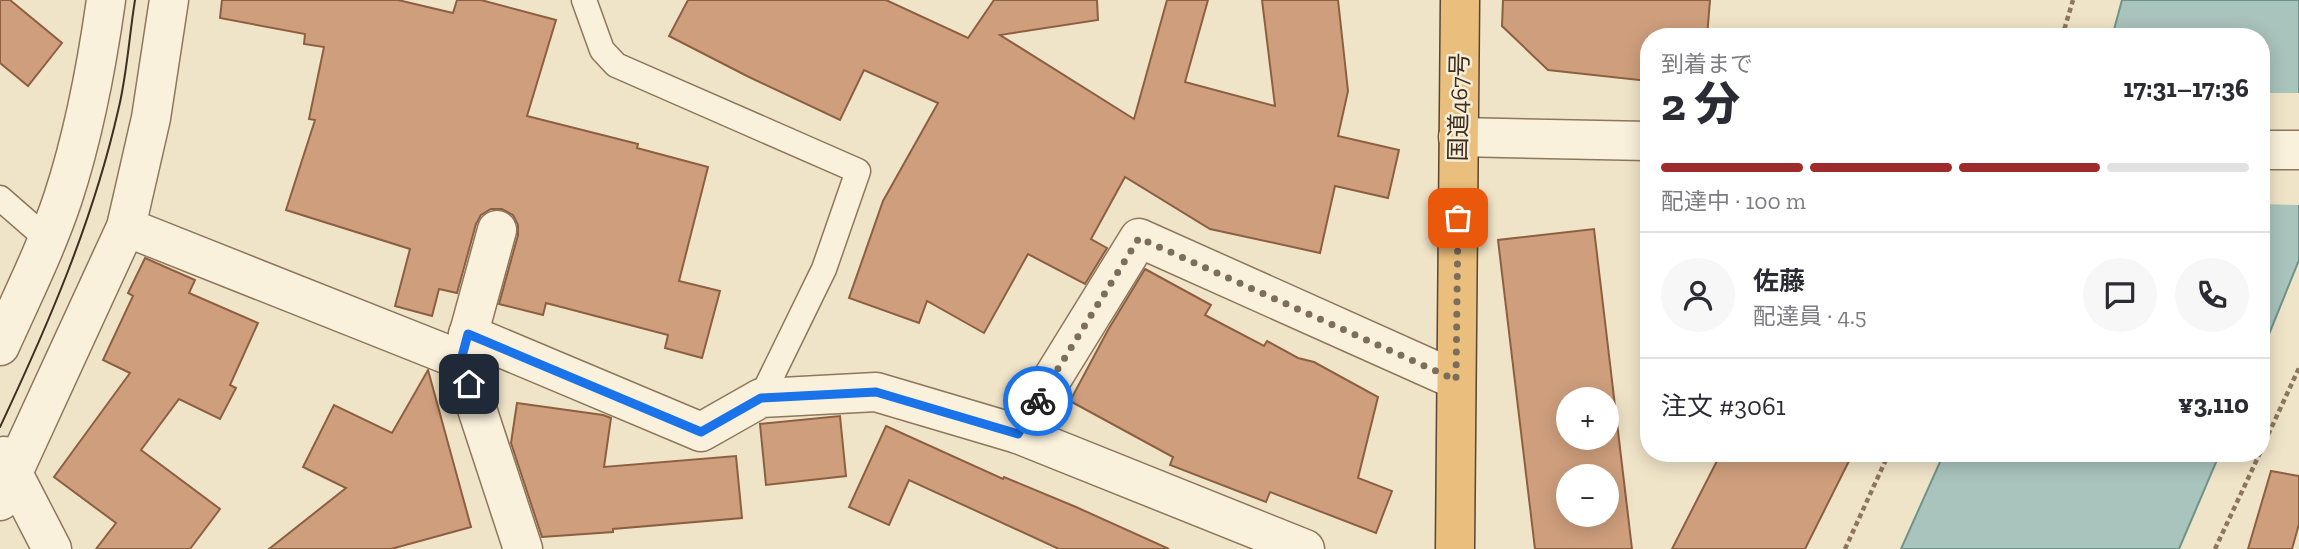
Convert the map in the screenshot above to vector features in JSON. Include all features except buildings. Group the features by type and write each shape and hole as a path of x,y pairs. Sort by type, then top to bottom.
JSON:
{"highway":[{"name":"国道467号","path":"1455,549 1460,0"}],"street":[{"path":"0,346 63,197 87,104 106,0"},
{"path":"52,549 4,474 126,227 151,118 169,0"},
{"path":"1458,137 1640,141"},
{"path":"2270,150 2299,150"},
{"path":"126,227 701,432 761,398 876,392 1018,434 1305,549"},
{"path":"497,230 465,347 523,549"},
{"path":"1018,434 1139,238 1456,380"}],"lane":[{"path":"584,0 602,50 615,65 858,171 824,269 761,398"},
{"path":"0,198 47,239"}],"path":[{"path":"2065,28 2073,0"},
{"path":"2270,430 2299,368"},
{"path":"1845,549 1885,462"},
{"path":"2215,549 2255,462"}],"water":[{"path":"2122,0 2299,0 2299,260 2270,332 2270,28 2114,28"},
{"path":"1940,462 2216,462 2179,549 1901,549"}],"pier":[{"path":"2270,93 2299,93 2299,205 2270,204"}],"tram line":[{"path":"0,427 68,272 96,192 121,97 135,0"}],"way so far":[{"path":"1038,401 1139,238 1456,380 1458,218"}],"route":[{"path":"469,384 461,360 468,334 701,432 761,398 876,392 1018,434 1038,401"}]}
